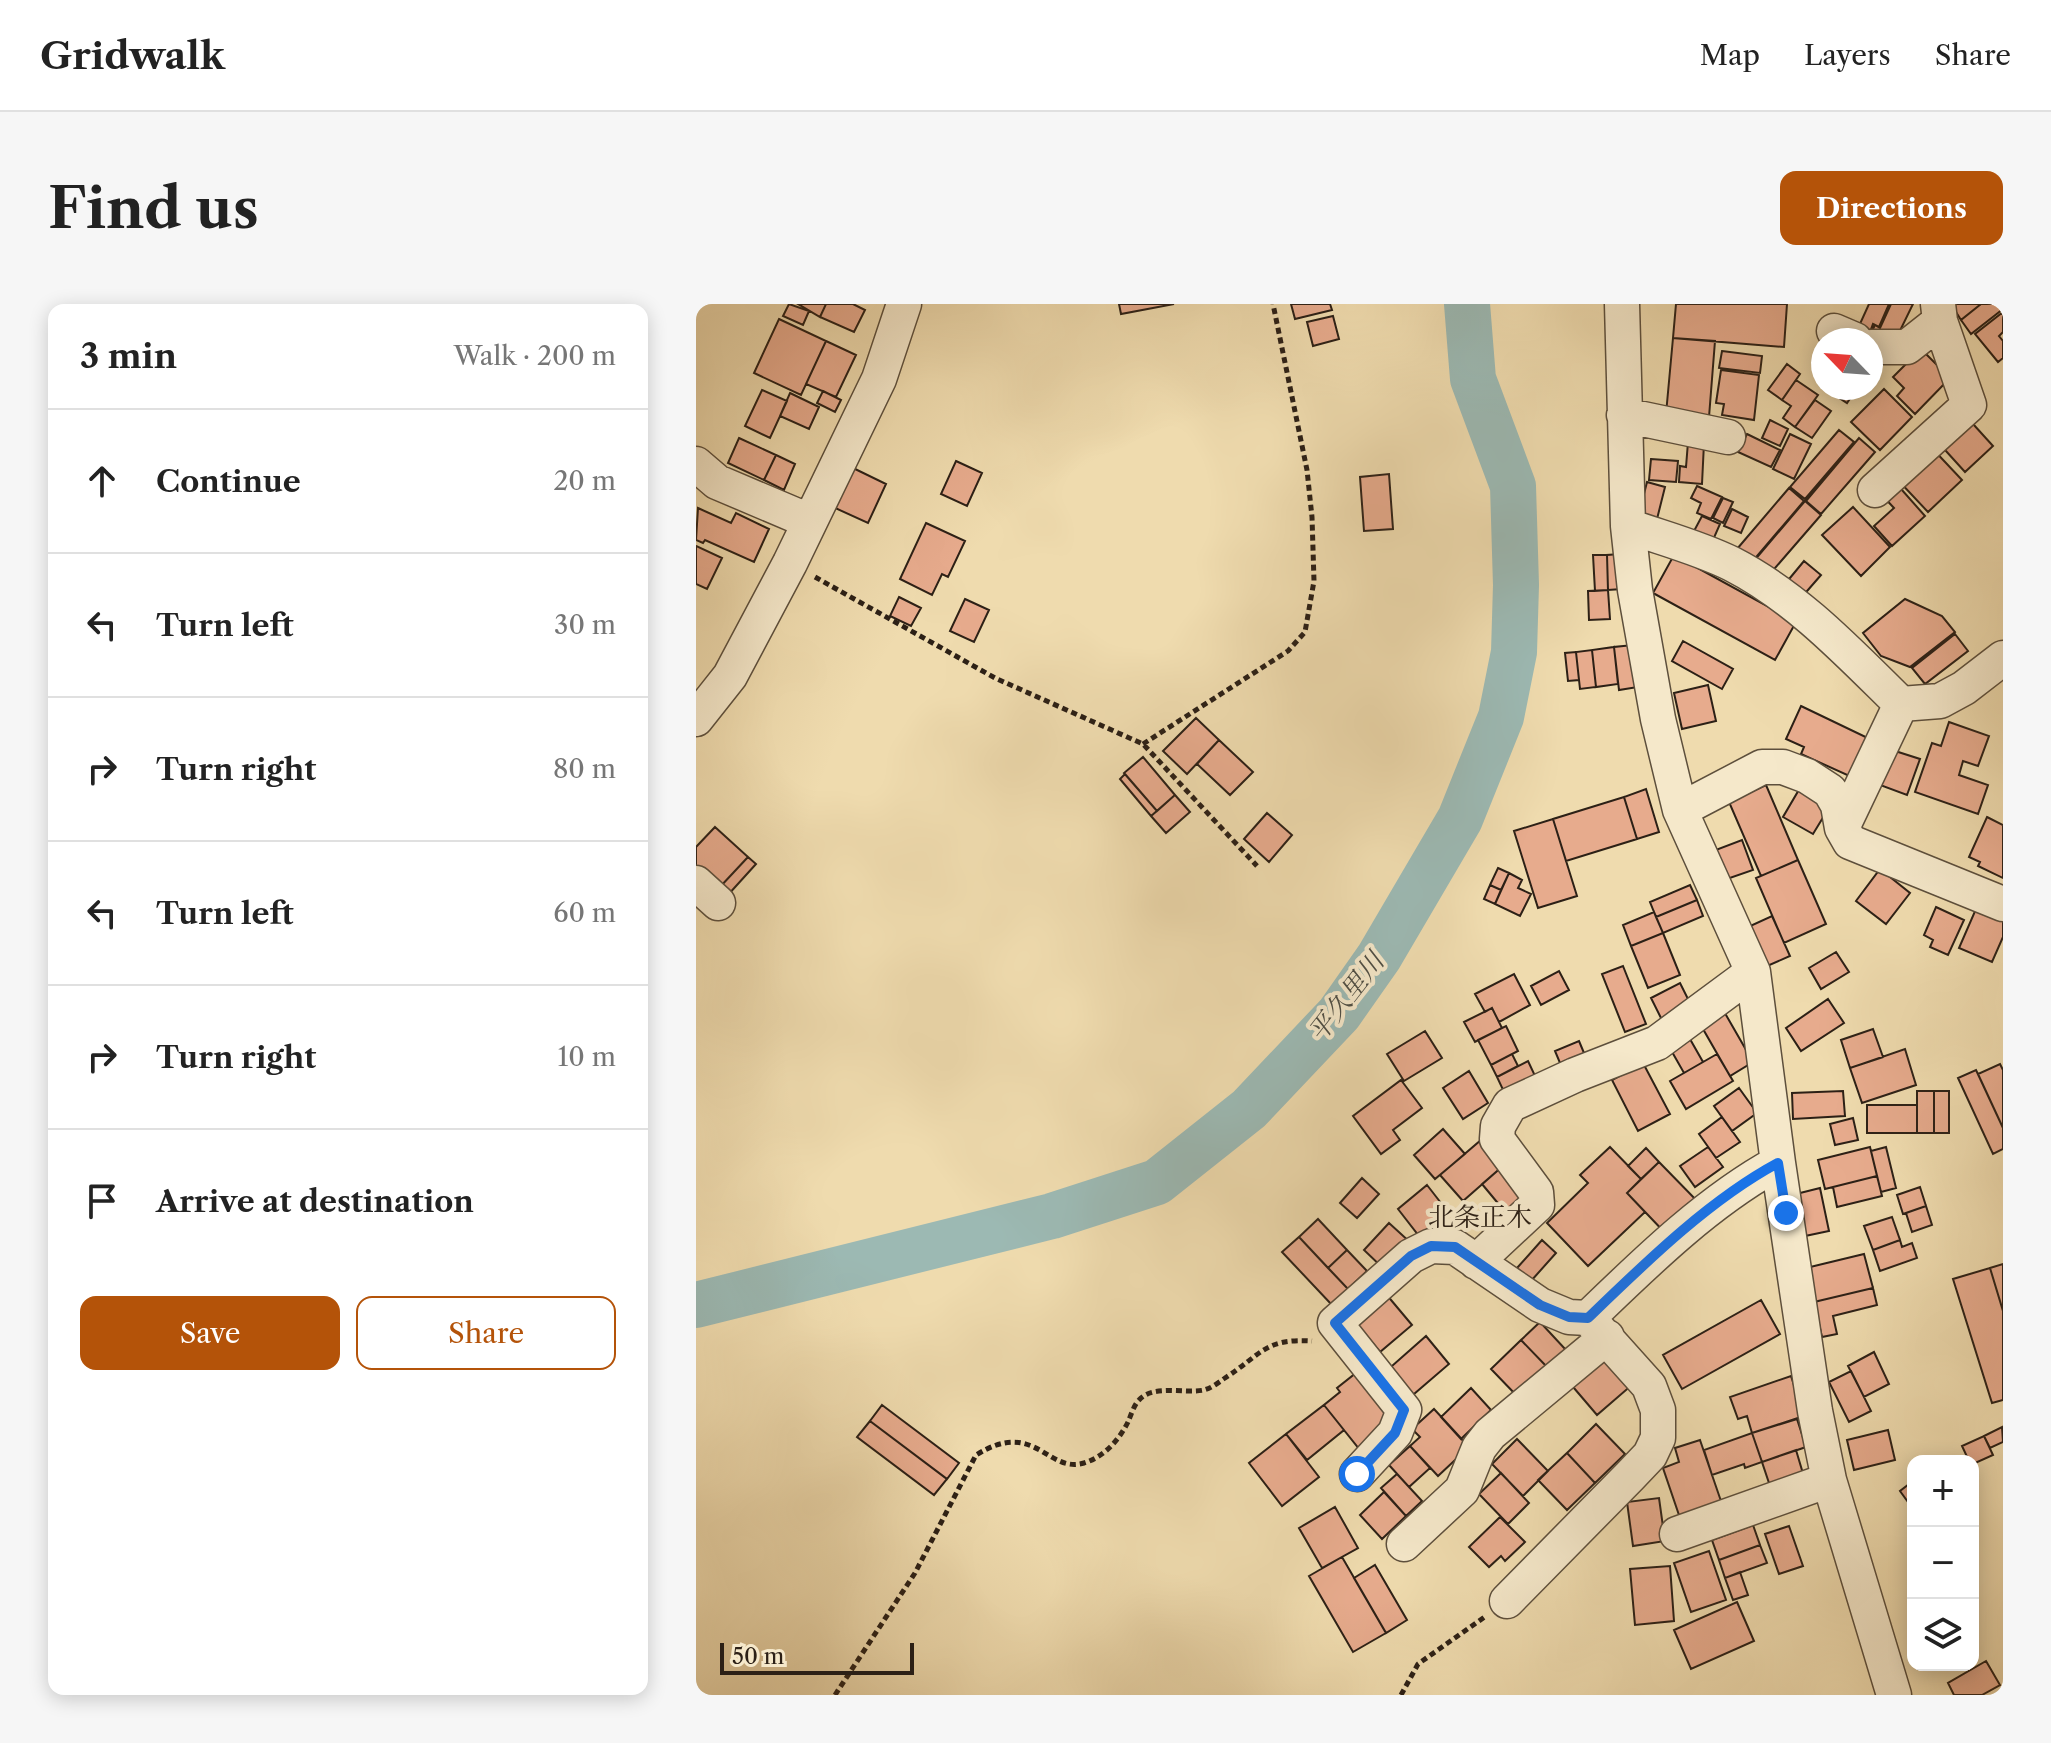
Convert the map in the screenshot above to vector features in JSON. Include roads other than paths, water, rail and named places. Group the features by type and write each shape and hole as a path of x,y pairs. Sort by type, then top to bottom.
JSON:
{"street":[{"path":"696,719 730,676 790,563 879,379 904,304"},
{"path":"1622,304 1628,526 1646,658 1680,810 1753,972 1815,1411 1829,1480 1894,1695"},
{"path":"1875,490 1969,405 1939,313 1907,347 1883,347"},
{"path":"1624,415 1728,437"},
{"path":"696,464 717,482 809,521"},
{"path":"1628,526 1730,563 1771,587 1822,626 1901,704 1940,701 1964,688 2003,658"},
{"path":"1842,828 1901,704"},
{"path":"1680,810 1762,767 1783,767 1807,776 1830,791 1850,842 2003,904"},
{"path":"1476,1262 1537,1205 1536,1192 1497,1139 1498,1126 1510,1105 1657,1043 1753,972"},
{"path":"1404,1544 1462,1490 1479,1448 1490,1434 1598,1327 1644,1265 1740,1186 1778,1163"},
{"path":"1357,1474 1395,1433 1404,1410 1335,1323 1411,1256 1431,1246 1455,1247 1540,1305 1598,1327 1649,1386 1658,1410 1658,1438 1650,1455 1507,1601"},
{"path":"1677,1534 1829,1480"}],"waterway":[{"name":"平久里川","path":"696,1305 1052,1216 1157,1182 1249,1109 1339,1014 1379,957 1460,819 1501,717 1514,652 1516,585 1513,486 1473,379 1467,304"}],"district":[{"name":"北条正木","path":"1480,1217"}]}
